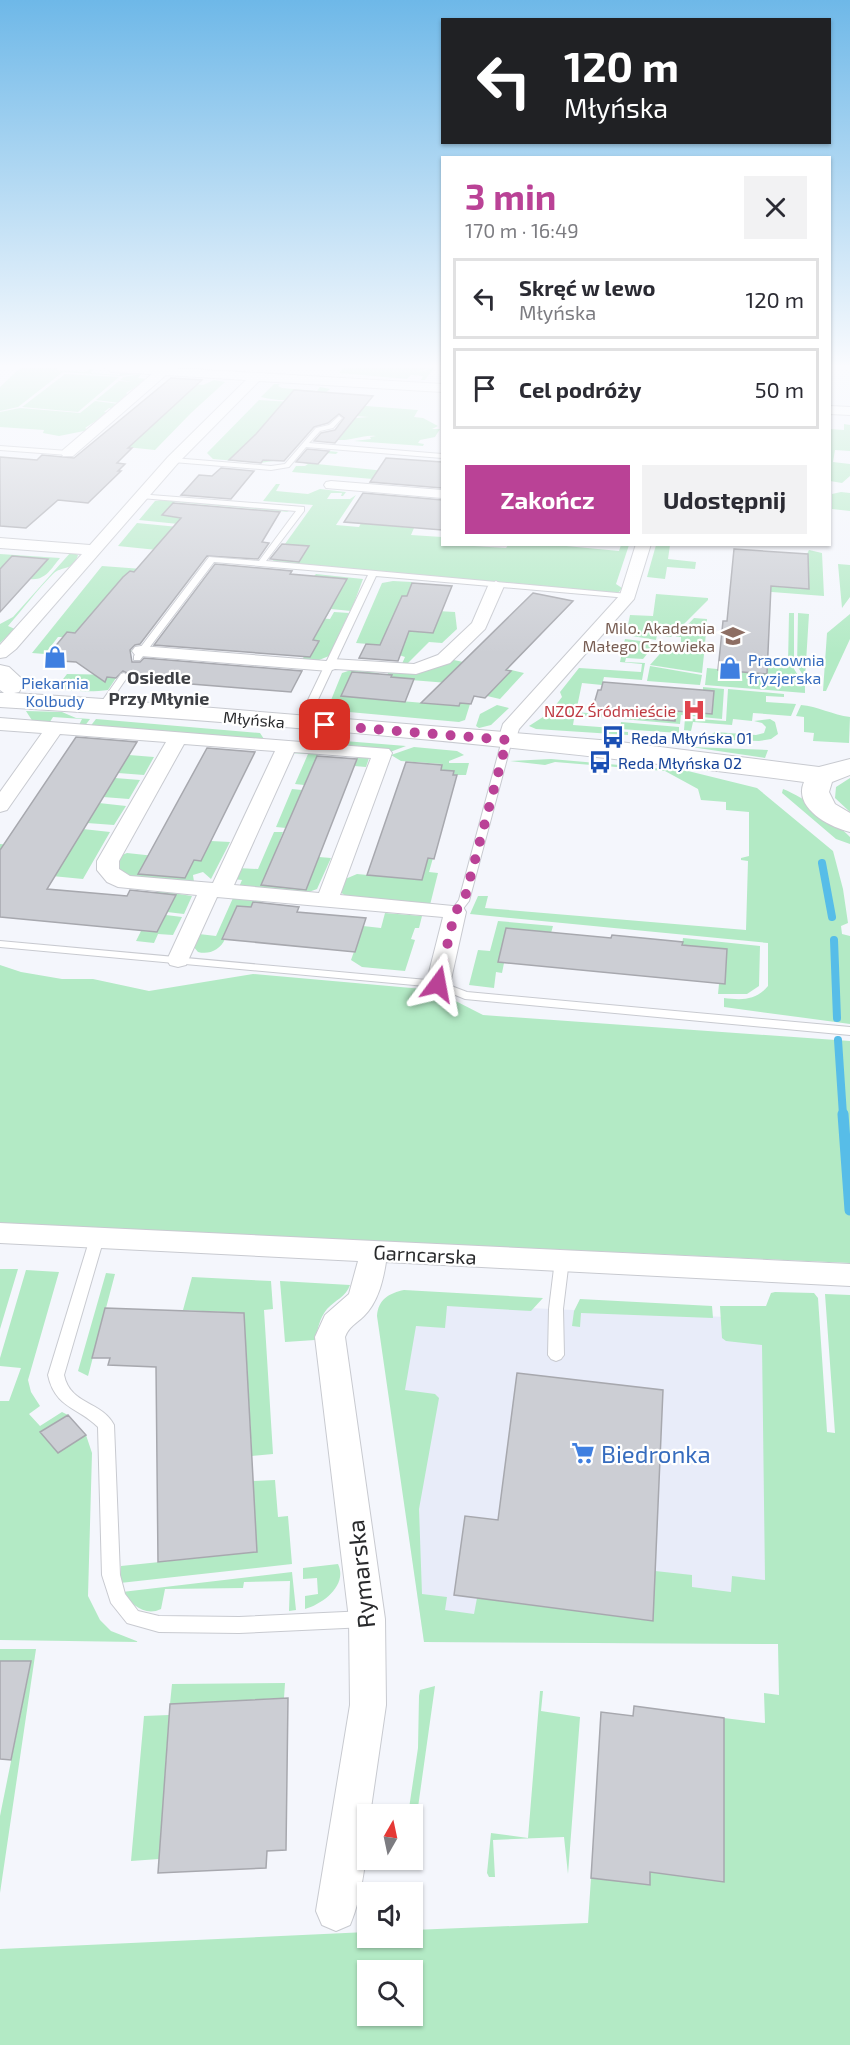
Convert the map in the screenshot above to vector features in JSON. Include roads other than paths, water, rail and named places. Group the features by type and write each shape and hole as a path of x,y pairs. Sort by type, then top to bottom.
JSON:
{"street":[{"path":"2,685 5,649 169,463"},
{"path":"331,485 441,494"},
{"path":"0,543 92,550"},
{"path":"507,740 510,728 628,596 643,546"},
{"path":"139,654 416,669 444,659 479,625 496,586"},
{"name":"Młyńska","path":"2,685 72,704 622,750 723,764 819,786"},
{"path":"0,724 382,753 327,900"},
{"path":"0,806 55,728"},
{"path":"178,737 108,861 108,870 115,877 126,882 455,912 438,984"},
{"path":"177,960 287,746"},
{"path":"850,767 841,768 819,786 823,809 850,824"},
{"name":"Garncarska","path":"0,1233 850,1275"},
{"name":"Rymarska","path":"336,1911 368,1705 367,1619 330,1337 334,1323 357,1304 364,1294 374,1252"}],"lane":[{"path":"214,463 271,468 287,463"},
{"path":"141,496 301,509 261,563"},
{"path":"139,654 212,559 628,596"},
{"path":"302,723 373,574"},
{"path":"103,706 124,676"},
{"path":"455,912 464,901 507,740"},
{"path":"0,944 438,984 465,995 850,1031"},
{"path":"97,1238 56,1376 57,1387 63,1396 97,1415 106,1425 111,1575 117,1598 133,1617 159,1624 239,1625 367,1619"},
{"path":"556,1355 556,1309 562,1260"}],"waterway":[{"path":"822,863 832,917"},
{"path":"834,940 837,1018"},
{"path":"838,1040 843,1115"},
{"path":"843,1114 850,1210"}],"place":[{"name":"Milo. Akademia Małego Człowieka","path":"733,636"},
{"name":"Piekarnia Kolbudy","path":"55,657"},
{"name":"Pracownia fryzjerska","path":"730,668"},
{"name":"NZOZ Śródmieście","path":"694,710"},
{"name":"Reda Młyńska 01","path":"613,737"},
{"name":"Reda Młyńska 02","path":"600,762"},
{"name":"Biedronka","path":"583,1453"}],"district":[{"name":"Osiedle Przy Młynie","path":"159,687"}]}
